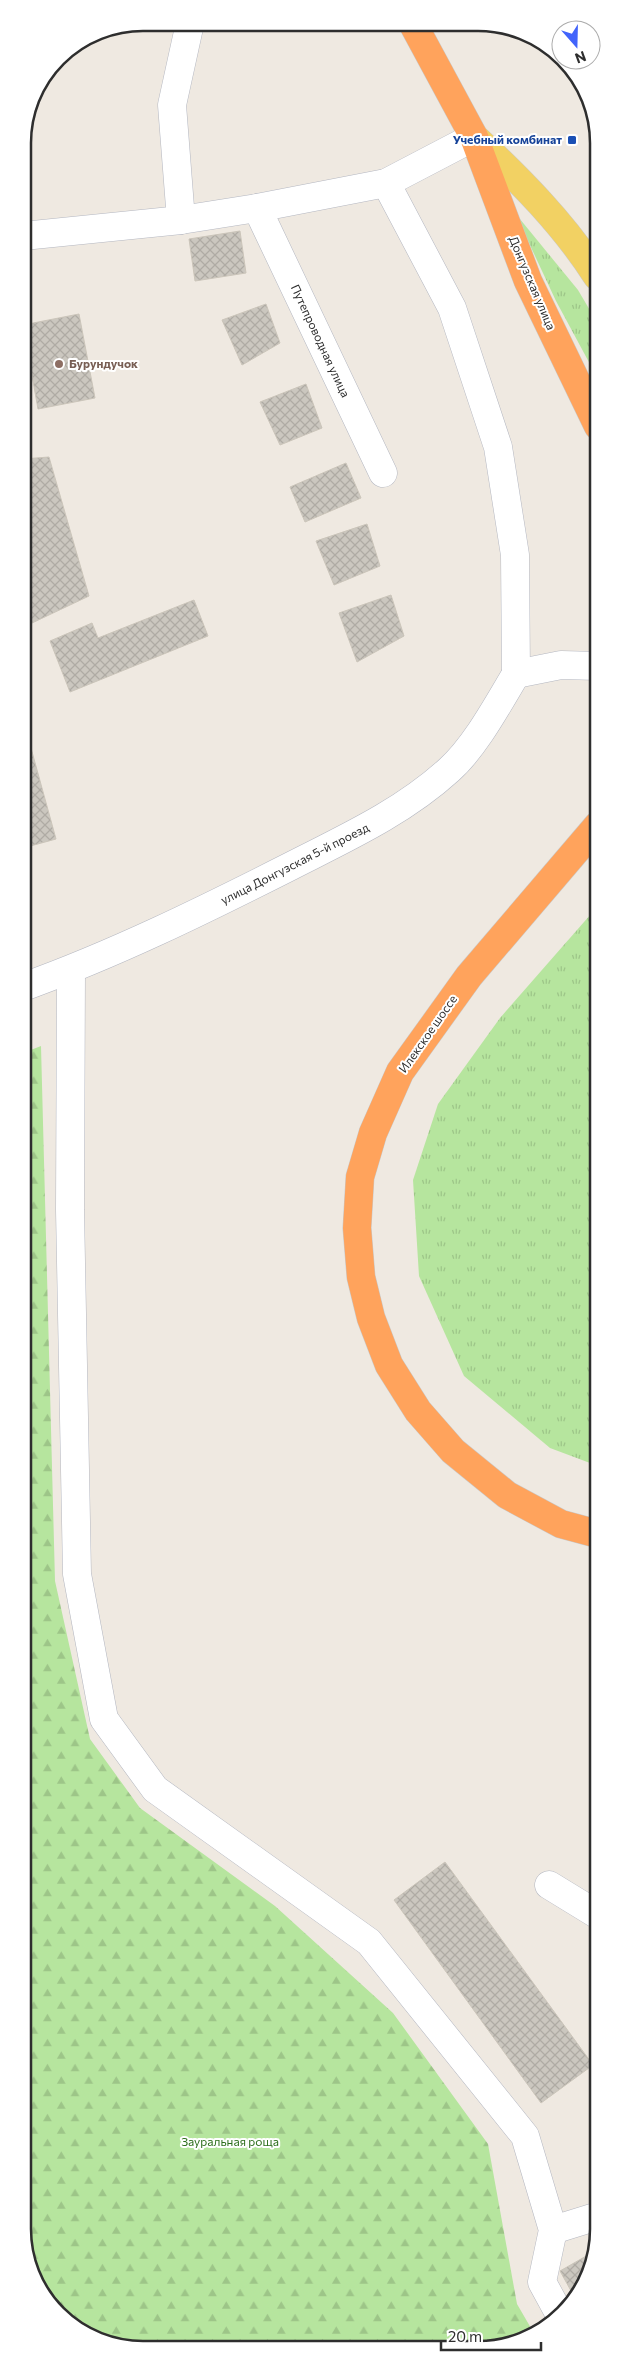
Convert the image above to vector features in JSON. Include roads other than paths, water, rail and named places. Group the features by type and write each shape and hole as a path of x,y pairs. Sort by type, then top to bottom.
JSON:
{"highway":[{"name":"Донгузская улица","path":"417,31 474,137 528,281 590,409"},
{"name":"Илекское шоссе","path":"590,835 469,976 400,1072 372,1133 360,1178 357,1228 361,1277 371,1318 390,1365 418,1411 453,1451 507,1496 560,1524 590,1532"}],"main road":[{"name":"Донгузская улица","path":"474,137 520,180 590,264"}],"street":[{"path":"181,220 172,105 188,31"},
{"path":"31,235 181,220 257,208 386,183 474,137"},
{"path":"386,183 452,308 498,447 515,555 516,674 561,665 590,666"},
{"name":"Путепроводная улица","path":"257,208 383,473"},
{"name":"улица Донгузская 5-й проезд","path":"31,984 71,970 232,896 382,820 450,770 487,723 516,674"},
{"path":"71,970 70,1210 77,1574 104,1719 155,1789 369,1942 525,2136 553,2230 542,2282 556,2309"},
{"path":"549,1885 590,1909"},
{"path":"553,2230 590,2218"}],"place":[{"name":"Учебный комбинат","path":"572,140"},
{"name":"Бурундучок","path":"59,364"}],"park label":[{"name":"Зауральная роща","path":"230,2142"}]}
